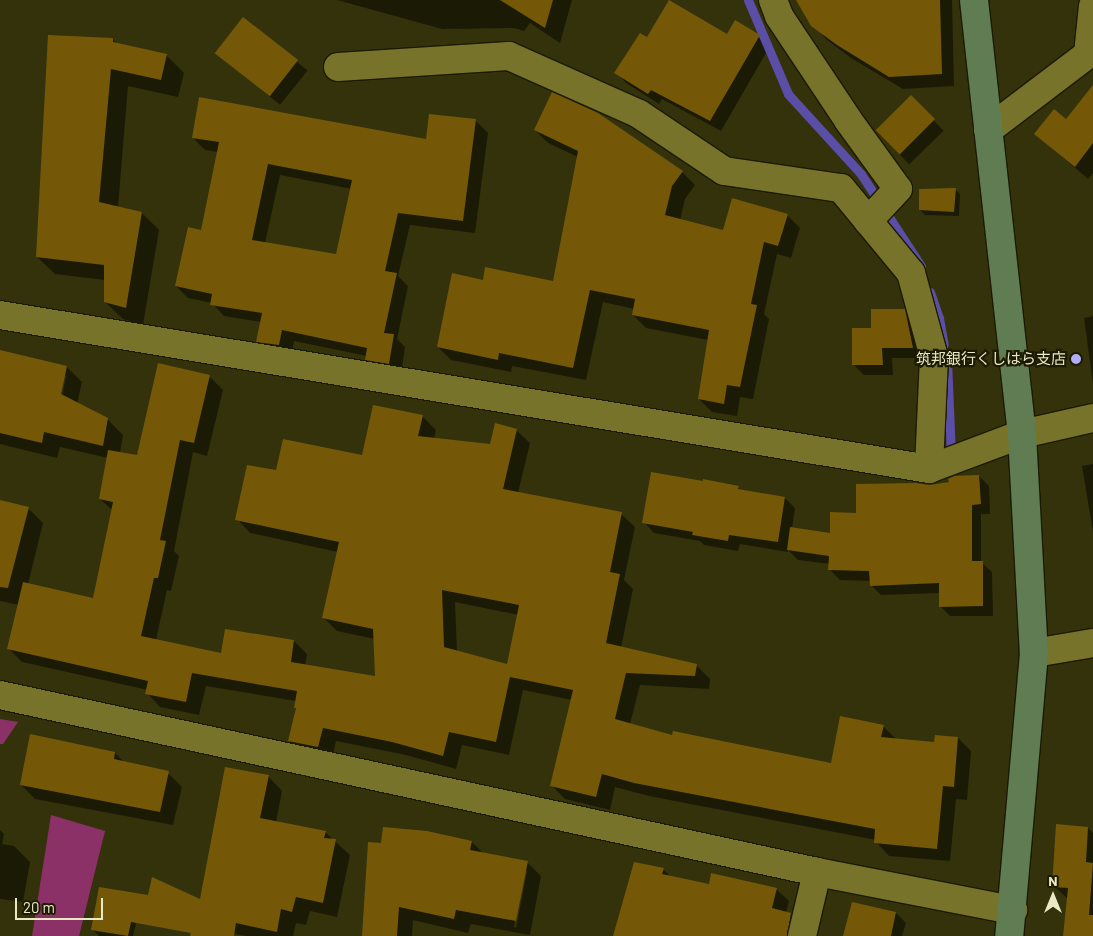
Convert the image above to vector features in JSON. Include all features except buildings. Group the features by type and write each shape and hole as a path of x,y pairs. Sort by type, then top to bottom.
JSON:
{"street":[{"path":"773,0 780,16 848,120 898,189 868,221"},
{"path":"0,695 817,872 1011,923 1034,653 1022,434 974,0"},
{"path":"988,130 1088,54 1093,6"},
{"path":"338,67 509,56 639,114 724,172 841,188 912,273 934,357 929,469"},
{"path":"0,315 929,469 1022,434 1093,418"},
{"path":"1034,653 1093,644"},
{"path":"802,936 817,872"}],"shaded area":[{"path":"0,719 18,722 3,744 0,744"},
{"path":"51,815 105,831 79,936 32,936"}],"waterway":[{"path":"748,0 788,94 861,174 921,266"},
{"path":"930,292 939,318 944,345"},
{"path":"947,360 951,457"}],"place":[{"name":"筑邦銀行くしはら支店","path":"1076,359"}]}
